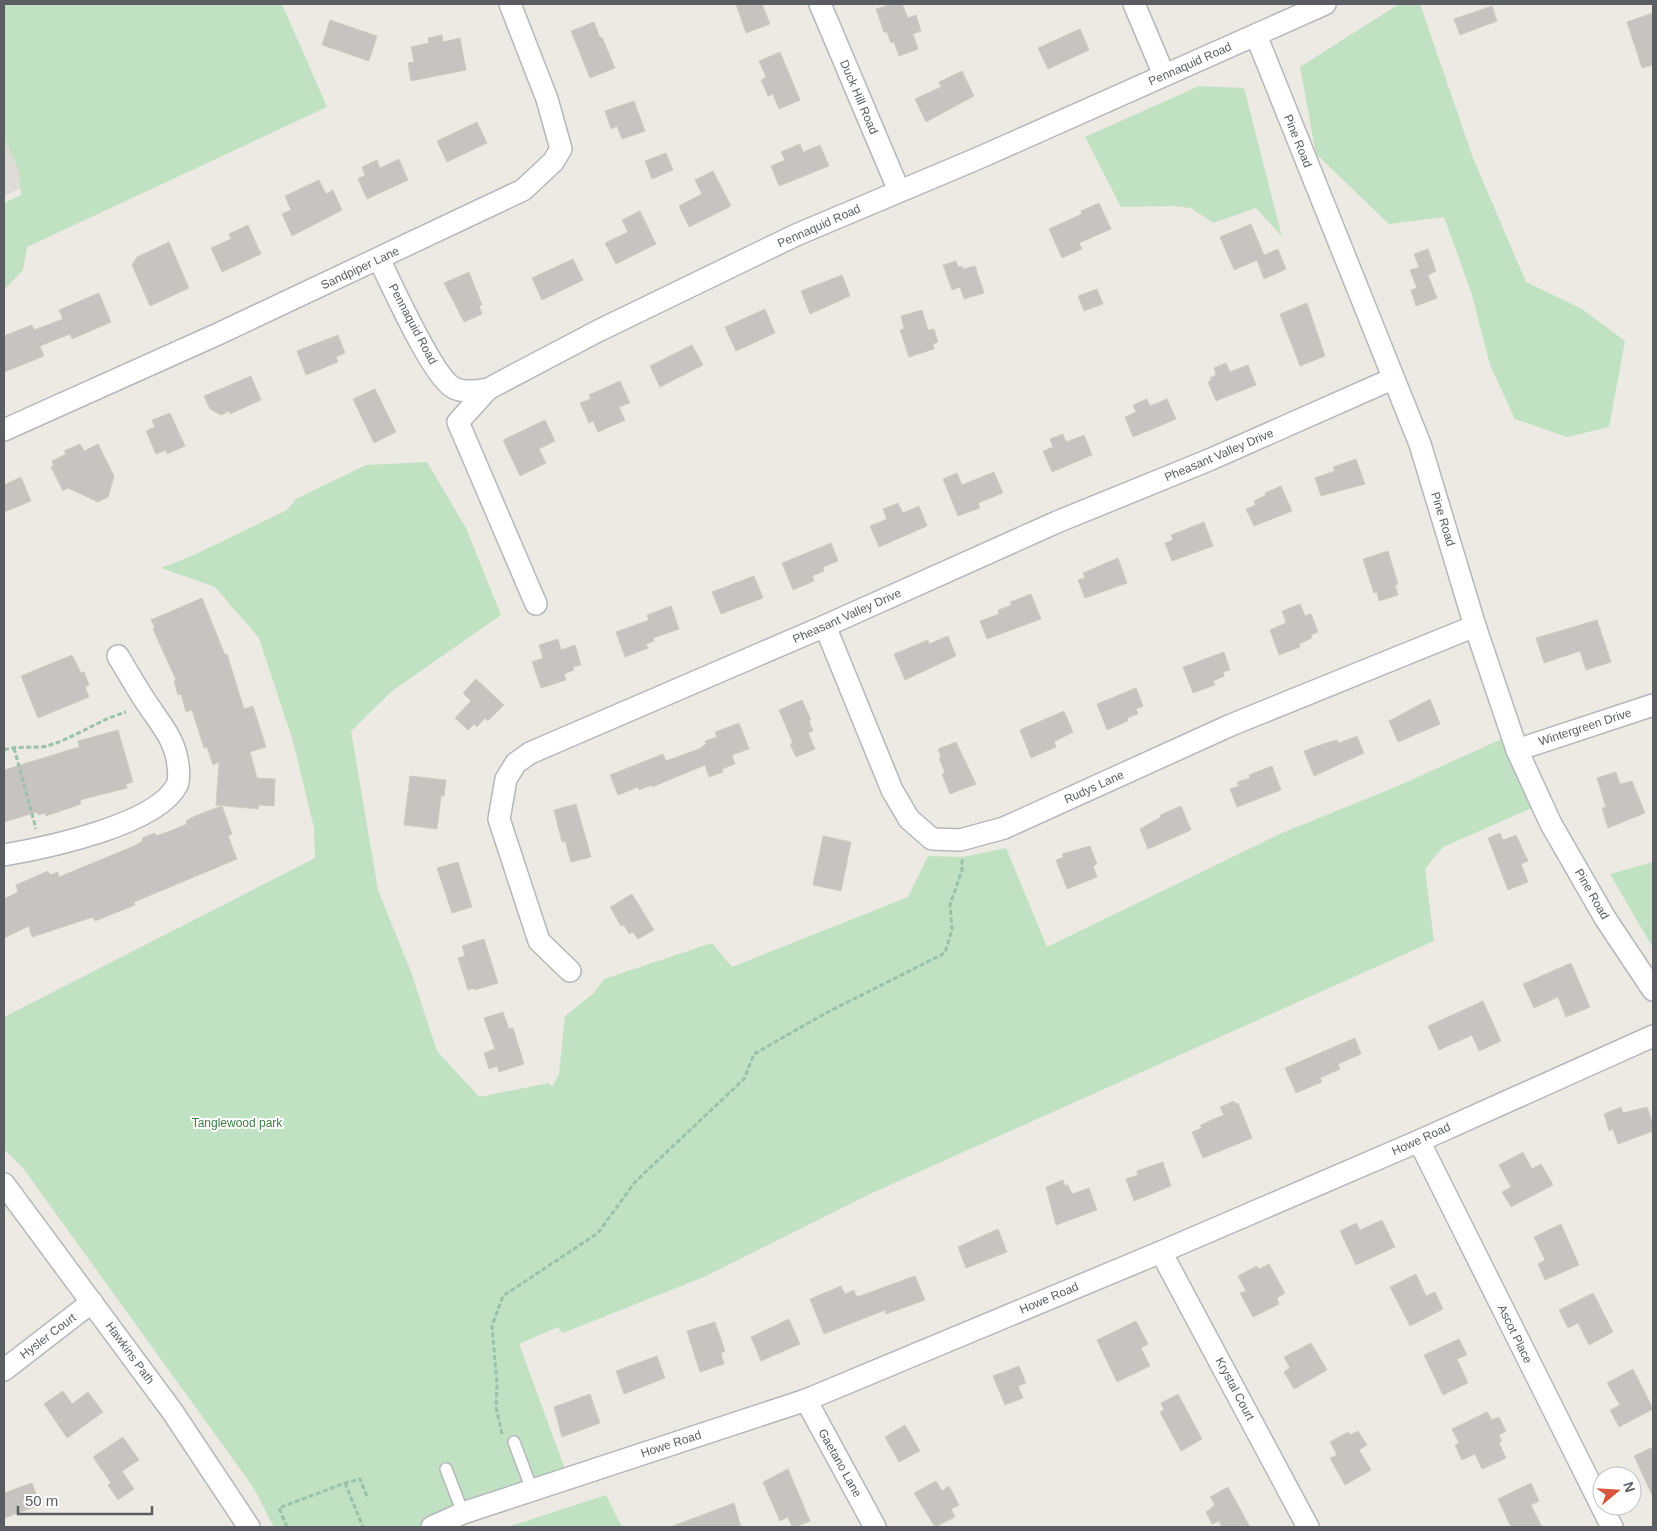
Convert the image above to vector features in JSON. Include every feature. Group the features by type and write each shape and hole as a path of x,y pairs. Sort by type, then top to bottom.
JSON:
{"street":[{"name":"Sandpiper Lane","path":"4,430 218,334 523,190 553,162 561,149 547,99 510,4"},
{"name":"Duck Hill Road","path":"820,4 899,190"},
{"path":"1134,4 1164,75"},
{"name":"Pennaquid Road","path":"379,259 428,358 453,388 475,391 488,389 598,332 796,235 1325,4"},
{"name":"Pine Road","path":"1256,35 1392,379 1420,444 1475,626 1517,750 1551,824 1595,901 1653,990"},
{"name":"Pheasant Valley Drive","path":"570,971 539,941 499,819 506,779 516,762 540,749 825,626 1057,522 1208,460 1392,379"},
{"path":"488,389 458,422 536,604"},
{"name":"Rudys Lane","path":"825,626 892,790 909,819 932,839 960,840 1004,828 1232,726 1475,626"},
{"path":"4,856 81,838 131,819 158,805 177,784 178,766 171,738 144,699 118,656"},
{"name":"Wintergreen Drive","path":"1517,750 1653,705"},
{"name":"Howe Road","path":"432,1527 464,1513 806,1400 1161,1252 1419,1141 1653,1036"},
{"name":"Ascot Place","path":"1419,1141 1612,1527"},
{"name":"Hawkins Path","path":"4,1184 172,1411 249,1527"},
{"name":"Krystal Court","path":"1161,1252 1308,1527"},
{"name":"Hysler Court","path":"4,1370 92,1302"},
{"name":"Gaetano Lane","path":"806,1400 875,1527"}],"lane":[{"path":"514,1442 532,1490"},
{"path":"446,1469 464,1513"}],"path":[{"path":"4,750 45,746 68,738 104,719 126,712"},
{"path":"14,748 37,836"},
{"path":"503,1436 496,1407 497,1385 492,1326 503,1296 598,1233 635,1182 744,1079 754,1054 826,1012 945,952 952,930 950,905 962,870 960,840"},
{"path":"287,1527 279,1508 344,1483 360,1479 368,1499"},
{"path":"344,1483 363,1527"}],"shaded area":[{"path":"4,112 35,181 4,196"}],"green space":[{"path":"4,4 282,4 327,107 27,247 23,270 4,290 4,203 21,195 19,171 4,136"},
{"path":"1399,4 1420,4 1473,158 1526,282 1582,309 1625,341 1609,427 1567,437 1515,419 1490,365 1472,295 1444,217 1389,224 1316,154 1300,67"},
{"path":"1199,86 1244,88 1282,237 1256,208 1213,223 1191,208 1173,206 1121,207 1085,137"},
{"name":"Tanglewood park","path":"427,462 466,528 501,615 392,691 351,731 378,890 411,972 437,1051 479,1097 549,1083 552,1087 559,1074 565,1016 594,993 604,979 712,943 732,967 908,897 928,856 963,857 1006,848 1047,947 1282,833 1398,786 1506,737 1534,807 1443,847 1425,869 1434,941 872,1193 706,1276 563,1333 558,1327 519,1344 565,1469 422,1527 274,1527 253,1487 23,1168 4,1149 4,1017 315,858 314,828 293,741 259,638 215,587 161,568 194,555 287,510 296,499 366,465"},
{"path":"1653,862 1653,948 1610,874"},
{"path":"606,1495 622,1527 508,1527"}],"building":[{"path":"736,4 762,4 770,24 746,33"},
{"path":"892,4 902,4 908,18 916,15 921,31 913,34 918,49 899,56 894,42 891,43 887,32 884,32 876,9"},
{"path":"1492,6 1497,21 1460,35 1454,19"},
{"path":"1653,13 1653,65 1642,68 1627,22"},
{"path":"330,20 377,36 369,61 322,45"},
{"path":"594,22 615,68 590,78 571,31"},
{"path":"1080,29 1089,50 1048,69 1038,48"},
{"path":"442,35 443,42 460,38 466,70 411,81 408,63 414,62 411,47 429,43 428,38"},
{"path":"780,52 800,100 779,109 773,94 768,96 761,80 766,77 759,61"},
{"path":"962,71 974,96 926,122 915,99 941,87 939,82"},
{"path":"634,101 645,131 622,139 617,126 611,129 605,111"},
{"path":"477,122 487,143 447,162 437,141"},
{"path":"800,144 803,152 820,145 829,166 779,186 771,166 785,160 781,152"},
{"path":"666,153 673,170 652,179 645,161"},
{"path":"399,159 408,180 367,199 358,179 365,175 362,167 377,160 380,168"},
{"path":"713,171 731,206 689,227 679,206 702,194 695,180"},
{"path":"319,180 326,194 333,190 342,210 292,236 282,214 291,210 285,196"},
{"path":"1099,203 1111,229 1079,243 1082,249 1062,258 1049,229 1082,214 1081,211"},
{"path":"640,211 656,244 616,264 605,243 628,232 622,220"},
{"path":"1251,224 1264,255 1278,249 1286,269 1264,279 1257,260 1234,270 1220,237"},
{"path":"248,225 261,254 222,272 211,248 231,239 229,234"},
{"path":"169,242 189,288 150,306 132,265 137,257"},
{"path":"1428,249 1436,271 1428,275 1437,298 1416,306 1411,290 1417,288 1410,270 1419,267 1414,254"},
{"path":"573,259 583,280 542,300 532,278"},
{"path":"956,261 958,267 962,266 963,269 975,266 984,293 964,299 960,287 952,290 943,265"},
{"path":"469,272 482,305 479,306 482,314 464,322 444,283"},
{"path":"842,275 850,296 810,314 801,291"},
{"path":"1097,289 1103,304 1084,311 1078,296"},
{"path":"99,293 111,322 72,339 70,334 40,346 44,356 4,372 4,336 32,325 34,330 63,319 59,310"},
{"path":"1307,303 1325,356 1300,366 1280,314"},
{"path":"765,309 775,333 736,351 725,327"},
{"path":"922,310 928,330 934,329 938,342 933,344 934,349 909,357 900,330 904,329 901,316"},
{"path":"338,335 345,353 336,357 338,362 306,375 297,351"},
{"path":"692,345 703,365 660,387 650,366"},
{"path":"1226,363 1230,372 1248,365 1256,385 1216,401 1208,382 1211,380 1210,378 1216,375 1214,368"},
{"path":"251,376 261,400 230,414 229,411 221,415 210,409 204,396"},
{"path":"620,381 630,403 619,407 625,420 598,432 593,421 589,423 580,403 591,399 589,395"},
{"path":"375,389 396,432 374,443 353,399"},
{"path":"1147,399 1150,406 1167,399 1176,419 1133,437 1125,417 1136,412 1133,405"},
{"path":"170,413 185,446 167,454 166,450 156,454 146,431 155,427 152,420"},
{"path":"545,420 555,441 539,449 546,463 520,476 503,440"},
{"path":"1063,434 1066,442 1084,435 1092,455 1052,472 1043,451 1053,447 1050,439"},
{"path":"80,444 84,451 98,444 114,476 108,497 98,502 68,488 63,491 51,467 54,465 52,461 66,454 64,451"},
{"path":"1356,459 1365,484 1321,496 1315,478 1335,471 1333,467"},
{"path":"994,472 1003,493 978,503 980,508 958,516 943,479 957,473 962,485"},
{"path":"21,477 31,501 4,512 4,485"},
{"path":"1281,486 1292,511 1254,526 1246,509 1256,505 1254,501 1266,495 1265,493"},
{"path":"898,503 903,513 919,506 927,526 879,547 870,526 887,519 883,509"},
{"path":"1204,522 1213,546 1172,561 1165,543 1173,540 1171,535"},
{"path":"831,543 838,561 823,567 824,571 812,576 814,581 793,590 782,563"},
{"path":"1388,551 1398,584 1395,585 1398,595 1379,601 1377,592 1374,593 1363,559"},
{"path":"1118,558 1127,583 1085,598 1078,580 1085,578 1083,573"},
{"path":"754,576 763,598 721,614 712,592"},
{"path":"1031,594 1041,619 987,639 980,621 999,614 998,610 1012,605 1010,602"},
{"path":"202,598 225,655 227,654 244,709 253,706 266,747 250,752 257,778 275,779 274,806 259,805 258,809 216,805 219,762 213,765 207,747 204,748 192,710 186,712 181,694 178,695 174,681 176,680 153,629 155,628 151,620"},
{"path":"1300,604 1305,616 1311,614 1318,632 1311,635 1312,638 1299,644 1300,647 1279,655 1270,630 1286,623 1282,611"},
{"path":"671,606 679,629 653,638 654,641 646,644 648,648 625,657 616,632 649,620 647,615"},
{"path":"1597,620 1611,662 1586,670 1580,651 1544,663 1536,638"},
{"path":"948,636 956,656 905,680 894,654 928,640 929,644"},
{"path":"558,639 561,650 575,645 581,665 573,667 574,670 564,674 566,680 541,688 532,662 543,658 539,645"},
{"path":"1224,652 1230,670 1223,672 1224,676 1213,681 1215,685 1193,693 1183,667"},
{"path":"72,655 81,673 84,672 89,685 85,687 89,697 38,718 21,676"},
{"path":"476,679 504,705 488,721 485,718 477,727 474,724 468,730 455,718 471,701 463,693"},
{"path":"1136,688 1143,706 1136,709 1138,714 1127,718 1128,721 1107,730 1097,704"},
{"path":"1430,699 1440,724 1398,742 1389,721"},
{"path":"802,700 811,720 809,721 813,731 808,733 815,749 796,757 790,744 793,743 779,710"},
{"path":"1064,711 1073,732 1054,742 1056,747 1031,758 1020,730"},
{"path":"739,723 749,749 732,755 735,764 722,769 723,772 709,777 705,765 652,787 652,785 639,790 638,787 618,795 610,775 663,754 666,761 699,749 706,744 705,741 717,737 715,732"},
{"path":"118,730 133,782 126,784 127,788 80,800 81,804 46,816 45,813 38,815 37,812 4,822 4,770 79,747 78,741"},
{"path":"1357,736 1364,753 1314,776 1304,751 1337,740 1339,743"},
{"path":"956,742 976,784 950,794 942,774 945,773 939,758 941,757 938,749"},
{"path":"1272,766 1281,790 1237,807 1230,789 1239,786 1237,782 1250,778 1249,775"},
{"path":"1616,772 1620,784 1632,781 1645,813 1608,828 1602,808 1606,807 1597,778"},
{"path":"410,776 446,780 444,796 441,796 437,829 404,825"},
{"path":"576,804 591,857 571,862 565,841 562,842 554,810"},
{"path":"222,806 232,834 228,836 237,859 134,902 135,905 95,921 93,917 32,937 29,926 4,938 4,899 18,892 16,885 48,871 50,875 58,872 59,877 134,846 143,841 142,838 155,833 156,836 170,831 187,824 186,821 195,816"},
{"path":"1181,806 1191,830 1148,849 1140,829 1161,817 1160,815"},
{"path":"1500,833 1503,840 1516,835 1528,861 1521,864 1528,882 1508,890 1488,838"},
{"path":"823,836 851,842 841,891 813,885"},
{"path":"1090,846 1097,864 1093,866 1097,877 1067,889 1056,860 1064,857 1062,854"},
{"path":"458,862 472,907 452,913 437,868"},
{"path":"632,894 654,930 638,939 633,932 629,934 624,925 621,926 610,907"},
{"path":"484,939 498,983 475,990 474,988 468,990 458,958 465,956 462,946"},
{"path":"1571,963 1590,1007 1566,1017 1558,997 1534,1008 1523,984"},
{"path":"1483,1001 1501,1041 1479,1051 1472,1035 1439,1050 1428,1026"},
{"path":"503,1012 509,1029 513,1028 524,1064 499,1072 497,1066 489,1069 484,1053 495,1049 484,1018"},
{"path":"1355,1038 1361,1054 1338,1064 1340,1069 1320,1078 1322,1082 1296,1093 1285,1068"},
{"path":"1234,1101 1235,1104 1238,1103 1252,1138 1203,1158 1192,1132 1202,1128 1200,1126 1209,1121 1224,1115 1220,1107"},
{"path":"1621,1107 1623,1113 1647,1107 1653,1124 1653,1131 1618,1144 1613,1129 1609,1131 1604,1114"},
{"path":"1523,1152 1532,1169 1541,1164 1553,1185 1511,1207 1502,1192 1511,1187 1499,1165"},
{"path":"1163,1162 1171,1186 1134,1201 1126,1179 1138,1175 1137,1171"},
{"path":"1063,1180 1065,1186 1068,1185 1072,1194 1089,1188 1097,1210 1056,1225 1046,1187"},
{"path":"1382,1220 1395,1247 1356,1265 1340,1231 1356,1223 1360,1230"},
{"path":"1561,1224 1579,1265 1545,1280 1538,1264 1545,1260 1534,1237"},
{"path":"998,1229 1007,1252 966,1268 958,1247"},
{"path":"1269,1264 1285,1293 1277,1298 1279,1304 1253,1317 1240,1293 1246,1291 1238,1276 1257,1266 1259,1269"},
{"path":"1416,1274 1426,1296 1435,1292 1443,1309 1410,1326 1390,1287"},
{"path":"915,1276 925,1300 886,1314 885,1310 824,1334 810,1299 841,1286 845,1294 854,1290 857,1297"},
{"path":"1593,1293 1613,1332 1589,1345 1578,1323 1568,1328 1559,1310"},
{"path":"789,1319 800,1344 761,1361 751,1337"},
{"path":"1136,1321 1148,1344 1141,1348 1150,1366 1117,1382 1097,1340"},
{"path":"715,1322 725,1351 721,1353 724,1364 700,1372 687,1331"},
{"path":"1459,1339 1467,1355 1457,1359 1468,1383 1443,1395 1424,1355"},
{"path":"1311,1343 1327,1370 1294,1389 1284,1372 1290,1368 1284,1357"},
{"path":"657,1356 665,1378 624,1394 616,1371"},
{"path":"1019,1366 1026,1383 1018,1386 1023,1398 1005,1405 993,1376"},
{"path":"1633,1369 1653,1409 1619,1427 1610,1410 1620,1405 1607,1383"},
{"path":"63,1391 72,1404 88,1392 103,1412 67,1438 44,1404"},
{"path":"590,1394 600,1423 562,1437 554,1407"},
{"path":"1178,1394 1202,1439 1181,1451 1160,1412 1164,1410 1161,1403"},
{"path":"1487,1412 1492,1420 1499,1417 1506,1431 1499,1435 1502,1441 1499,1443 1506,1458 1482,1469 1475,1454 1462,1460 1455,1445 1459,1443 1452,1429"},
{"path":"905,1425 920,1451 899,1462 885,1437"},
{"path":"1358,1431 1367,1445 1359,1450 1371,1470 1345,1485 1330,1458 1337,1455 1330,1442 1348,1432 1350,1435"},
{"path":"123,1437 139,1460 122,1471 134,1489 118,1500 108,1485 111,1483 93,1457"},
{"path":"1653,1447 1653,1497 1642,1473 1642,1466 1639,1466 1634,1456"},
{"path":"788,1469 810,1521 795,1527 792,1527 788,1517 780,1521 763,1482"},
{"path":"936,1481 942,1491 949,1486 959,1505 951,1509 955,1517 935,1527 914,1493"},
{"path":"32,1483 40,1505 4,1518 4,1493"},
{"path":"1531,1483 1539,1501 1531,1505 1542,1527 1511,1527 1498,1499"},
{"path":"1228,1487 1250,1527 1222,1527 1219,1521 1212,1524 1206,1512 1215,1505 1210,1497"},
{"path":"734,1503 741,1527 673,1526"}]}
